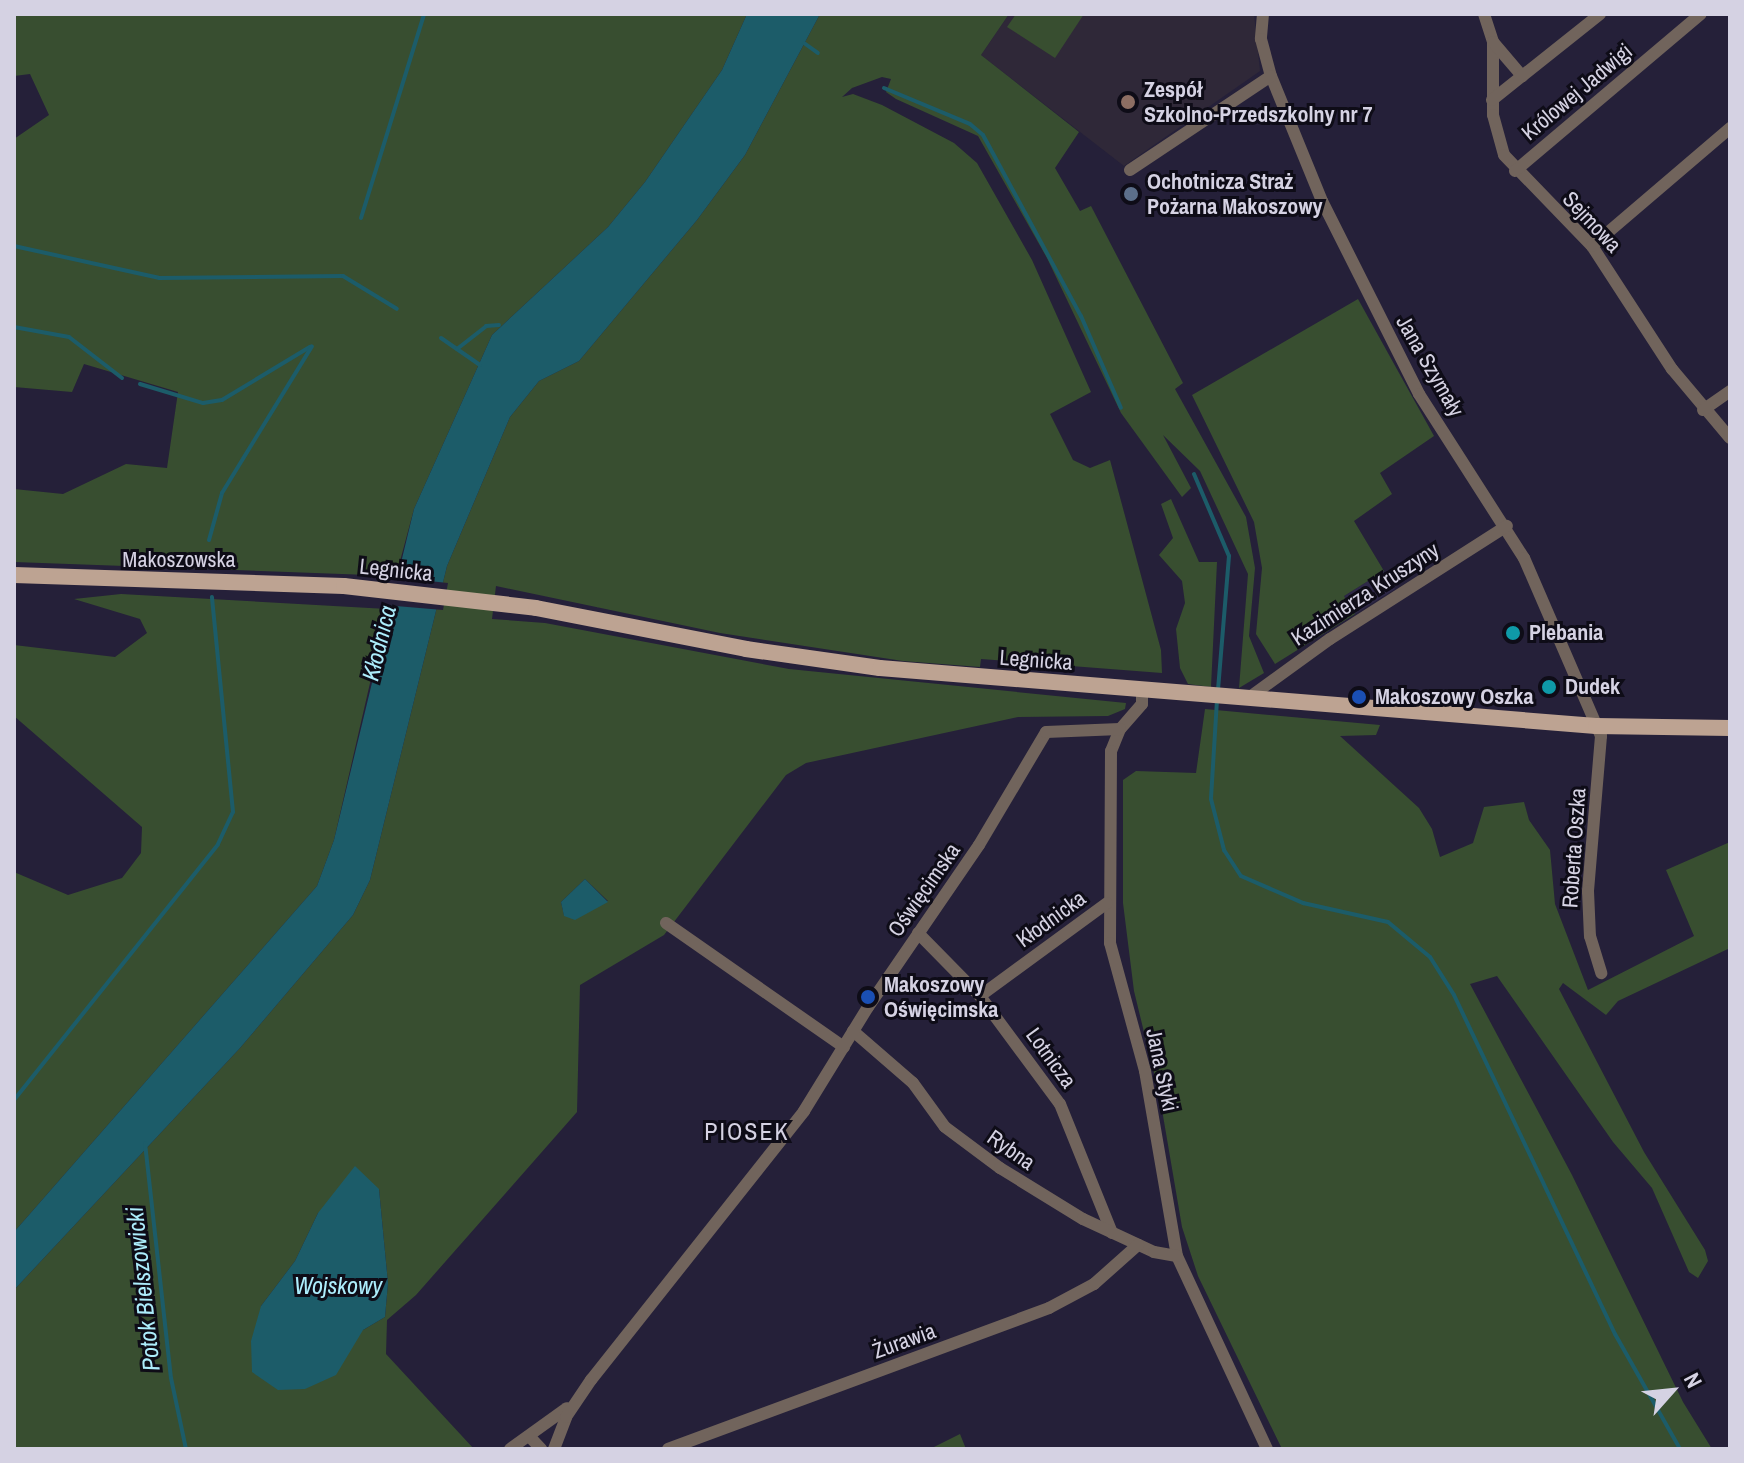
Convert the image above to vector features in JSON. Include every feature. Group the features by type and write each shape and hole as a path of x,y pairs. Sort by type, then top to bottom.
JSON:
{"main road":[{"name":"Makoszowska","path":"14,575 344,586"},
{"name":"Legnicka","path":"344,586 502,603 811,659 1208,696 1596,726 1695,732 1730,728"}],"street":[{"name":"Jana Szymały","path":"1263,14 1261,39 1271,76 1322,201 1419,394 1507,526 1550,609 1596,726"},
{"name":"Sejmowa","path":"1484,14 1493,42 1492,100 1496,136 1515,171 1592,246 1703,410 1730,438"},
{"path":"1492,100 1600,14"},
{"name":"Królowej Jadwigi","path":"1515,171 1701,14"},
{"path":"1493,42 1522,76"},
{"path":"1130,170 1271,76"},
{"path":"1592,246 1730,128"},
{"path":"1703,410 1730,391"},
{"name":"Kazimierza Kruszyny","path":"1242,698 1507,526"},
{"name":"Jana Styki","path":"1142,690 1142,704 1120,729 1110,761 1107,903 1113,960 1145,1071 1177,1256 1267,1449"},
{"name":"Roberta Oszka","path":"1596,726 1601,736 1597,832 1588,891 1590,936 1601,973"},
{"name":"Oświęcimska","path":"510,1449 581,1394 772,1155 918,933 986,836 1046,732 1120,729"},
{"name":"Kłodnicka","path":"980,996 1107,903"},
{"path":"666,923 844,1047"},
{"name":"Lotnicza","path":"918,933 980,996 1064,1111 1112,1233"},
{"name":"Rybna","path":"853,1031 913,1083 958,1137 1051,1201 1138,1245 1177,1256"},
{"name":"Żurawia","path":"668,1449 1049,1308 1094,1284 1138,1245"},
{"name":"Oświęcimska","path":"554,1449 581,1394"},
{"path":"529,1436 541,1449"}],"shaded area":[{"path":"14,14 747,14 722,70 645,182 608,227 492,335 414,509 396,576 14,562 14,489 63,494 126,464 167,468 178,392 84,364 72,392 14,387 14,139 49,115 30,74 14,76"},
{"path":"820,14 1009,14 981,55 1079,132 1055,168 1080,211 1091,206 1183,383 1175,389 1246,517 1255,568 1249,636 1264,673 1239,688 1248,574 1200,471 1163,435 1191,488 1182,497 1121,413 1047,258 978,136 896,99 886,92 891,79 882,77 852,88 842,97 853,94 882,105 954,143 977,163 1032,260 1091,392 1050,414 1073,460 1090,468 1110,460 1161,650 1162,673 981,659 980,667 903,661 720,633 496,586 492,619 545,623 789,669 1126,703 1125,709 1108,716 1018,717 806,763 786,775 664,935 580,985 577,1112 416,1295 387,1320 386,1354 474,1449 14,1449 14,1290 240,1048 353,915 370,880 447,566 510,417 539,381 579,361 697,220 745,155","holes":["585,879 608,901 564,915 561,902","379,1189 388,1283 385,1317 363,1330 261,1306 295,1261 318,1213"]},
{"name":"Zespół Szkolno-Przedszkolny nr 7","path":"1009,14 1254,14 1260,71 1124,166 981,55"},
{"path":"1016,14 1084,14 1055,58 1007,27"},
{"path":"1358,299 1434,436 1380,473 1392,494 1354,521 1384,571 1344,596 1355,614 1275,664 1256,634 1262,568 1254,522 1192,395"},
{"path":"1171,499 1199,562 1217,562 1211,687 1188,684 1180,668 1176,629 1185,603 1182,581 1159,555 1173,538 1161,504"},
{"path":"1384,571 1395,589 1355,614 1344,596"},
{"path":"121,594 387,609 334,840 317,886 14,1232 14,872 68,895 122,878 141,853 142,827 14,716 14,645 115,657 147,633 140,619 74,599"},
{"path":"1205,709 1380,725 1376,735 1340,736 1419,808 1432,829 1440,857 1473,843 1484,807 1524,802 1529,820 1550,850 1555,904 1588,990 1694,936 1666,870 1730,842 1730,948 1618,1001 1606,1015 1563,983 1559,989 1644,1152 1705,1250 1708,1261 1698,1278 1689,1272 1652,1188 1613,1142 1497,976 1470,984 1572,1175 1683,1402 1712,1449 1282,1449 1198,1276 1182,1227 1160,1098 1134,991 1123,903 1123,780 1136,771 1196,773"},
{"path":"960,1434 966,1449 930,1449"}],"water":[{"path":"747,14 820,14 745,155 697,220 579,361 539,381 510,417 447,566 370,880 353,915 240,1048 14,1290 14,1232 317,886 334,840 414,509 492,335 608,227 645,182 722,70"},
{"path":"585,879 608,902 575,920 564,916 561,902"},
{"name":"Wojskowy","path":"355,1166 379,1189 388,1283 385,1317 363,1330 336,1375 305,1389 278,1390 252,1372 251,1341 261,1306 295,1261 318,1213"}],"pier":[{"path":"391,577 448,583 443,610 384,605"}],"waterway":[{"path":"361,218 424,14"},
{"path":"804,43 818,53"},
{"path":"884,88 970,124 983,135 1081,316 1121,408"},
{"path":"14,246 159,278 343,276 397,309"},
{"path":"457,349 486,326 499,325"},
{"path":"14,327 69,337 122,378"},
{"path":"441,338 480,365"},
{"path":"209,540 222,493 312,346"},
{"path":"140,384 203,403 222,400 310,347"},
{"path":"1194,474 1229,556 1218,691"},
{"path":"14,1100 218,844 233,812 212,597"},
{"path":"1217,700 1211,799 1224,850 1241,876 1303,903 1388,922 1430,957 1454,995 1615,1334 1680,1449"},
{"name":"Potok Bielszowicki","path":"145,1143 171,1378 186,1449"}],"place":[{"name":"Zespół Szkolno-Przedszkolny nr 7","path":"1128,102"},
{"name":"Ochotnicza Straż Pożarna Makoszowy","path":"1131,194"},
{"name":"Plebania","path":"1513,633"},
{"name":"Dudek","path":"1549,687"},
{"name":"Makoszowy Oszka","path":"1359,697"},
{"name":"Makoszowy Oświęcimska","path":"868,997"}],"district":[{"name":"PIOSEK","path":"747,1132"}],"water label":[{"name":"Kłodnica","path":"379,643"}]}
